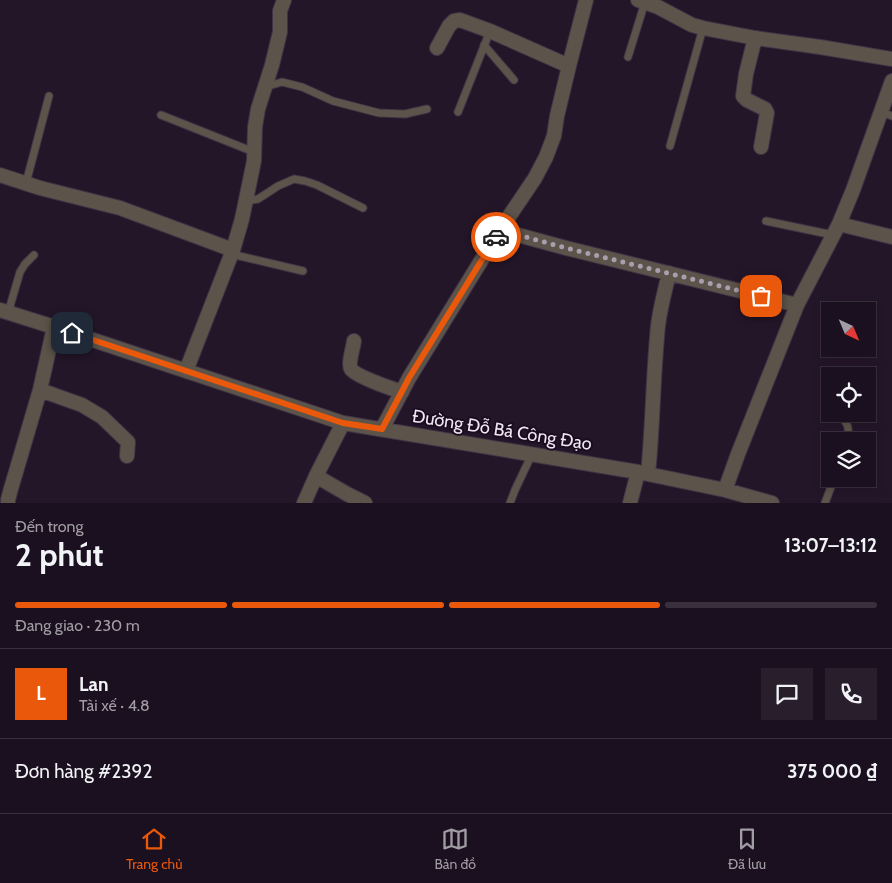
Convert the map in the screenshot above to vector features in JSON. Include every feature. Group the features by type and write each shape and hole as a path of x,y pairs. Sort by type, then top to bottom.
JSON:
{"street":[{"path":"186,372 232,252 242,219 254,161 256,118 280,32 280,11 284,0"},
{"path":"382,429 409,378 500,230 535,178 546,156 554,136 557,116 586,0"},
{"path":"642,1 658,7 692,25 703,28 754,38 892,59"},
{"path":"437,48 449,26 454,21 460,20 490,31 569,66"},
{"path":"754,38 743,96 747,100 765,108 767,113 761,147"},
{"path":"725,490 797,305 836,230 887,114 892,81"},
{"path":"0,175 40,188 120,208 232,252"},
{"path":"500,230 797,305"},
{"path":"836,230 892,237"},
{"path":"630,503 643,473 652,435 658,324 669,273"},
{"name":"Đường Đỗ Bá Công Đạo","path":"4,311 343,423 643,473 725,490 767,502"},
{"path":"8,503 40,390 54,327"},
{"path":"354,341 350,364 353,372 402,392"},
{"path":"40,390 82,405 102,417 128,442 127,456"},
{"path":"304,503 343,423"},
{"path":"316,476 365,503"}],"lane":[{"path":"628,58 642,1"},
{"path":"670,146 703,28"},
{"path":"458,112 490,31"},
{"path":"484,45 514,80"},
{"path":"264,87 282,82 302,87 333,101 379,113 405,114 427,109"},
{"path":"26,183 49,96"},
{"path":"161,115 255,152"},
{"path":"246,201 258,199 278,186 294,179 317,185 363,208"},
{"path":"766,221 836,230"},
{"path":"232,252 302,271"},
{"path":"4,311 20,272 34,255"},
{"path":"510,503 532,454"},
{"path":"824,503 831,487"}],"way so far":[{"path":"496,237 500,230 761,296"}],"route":[{"path":"72,333 343,423 382,429 409,378 496,237"}]}
